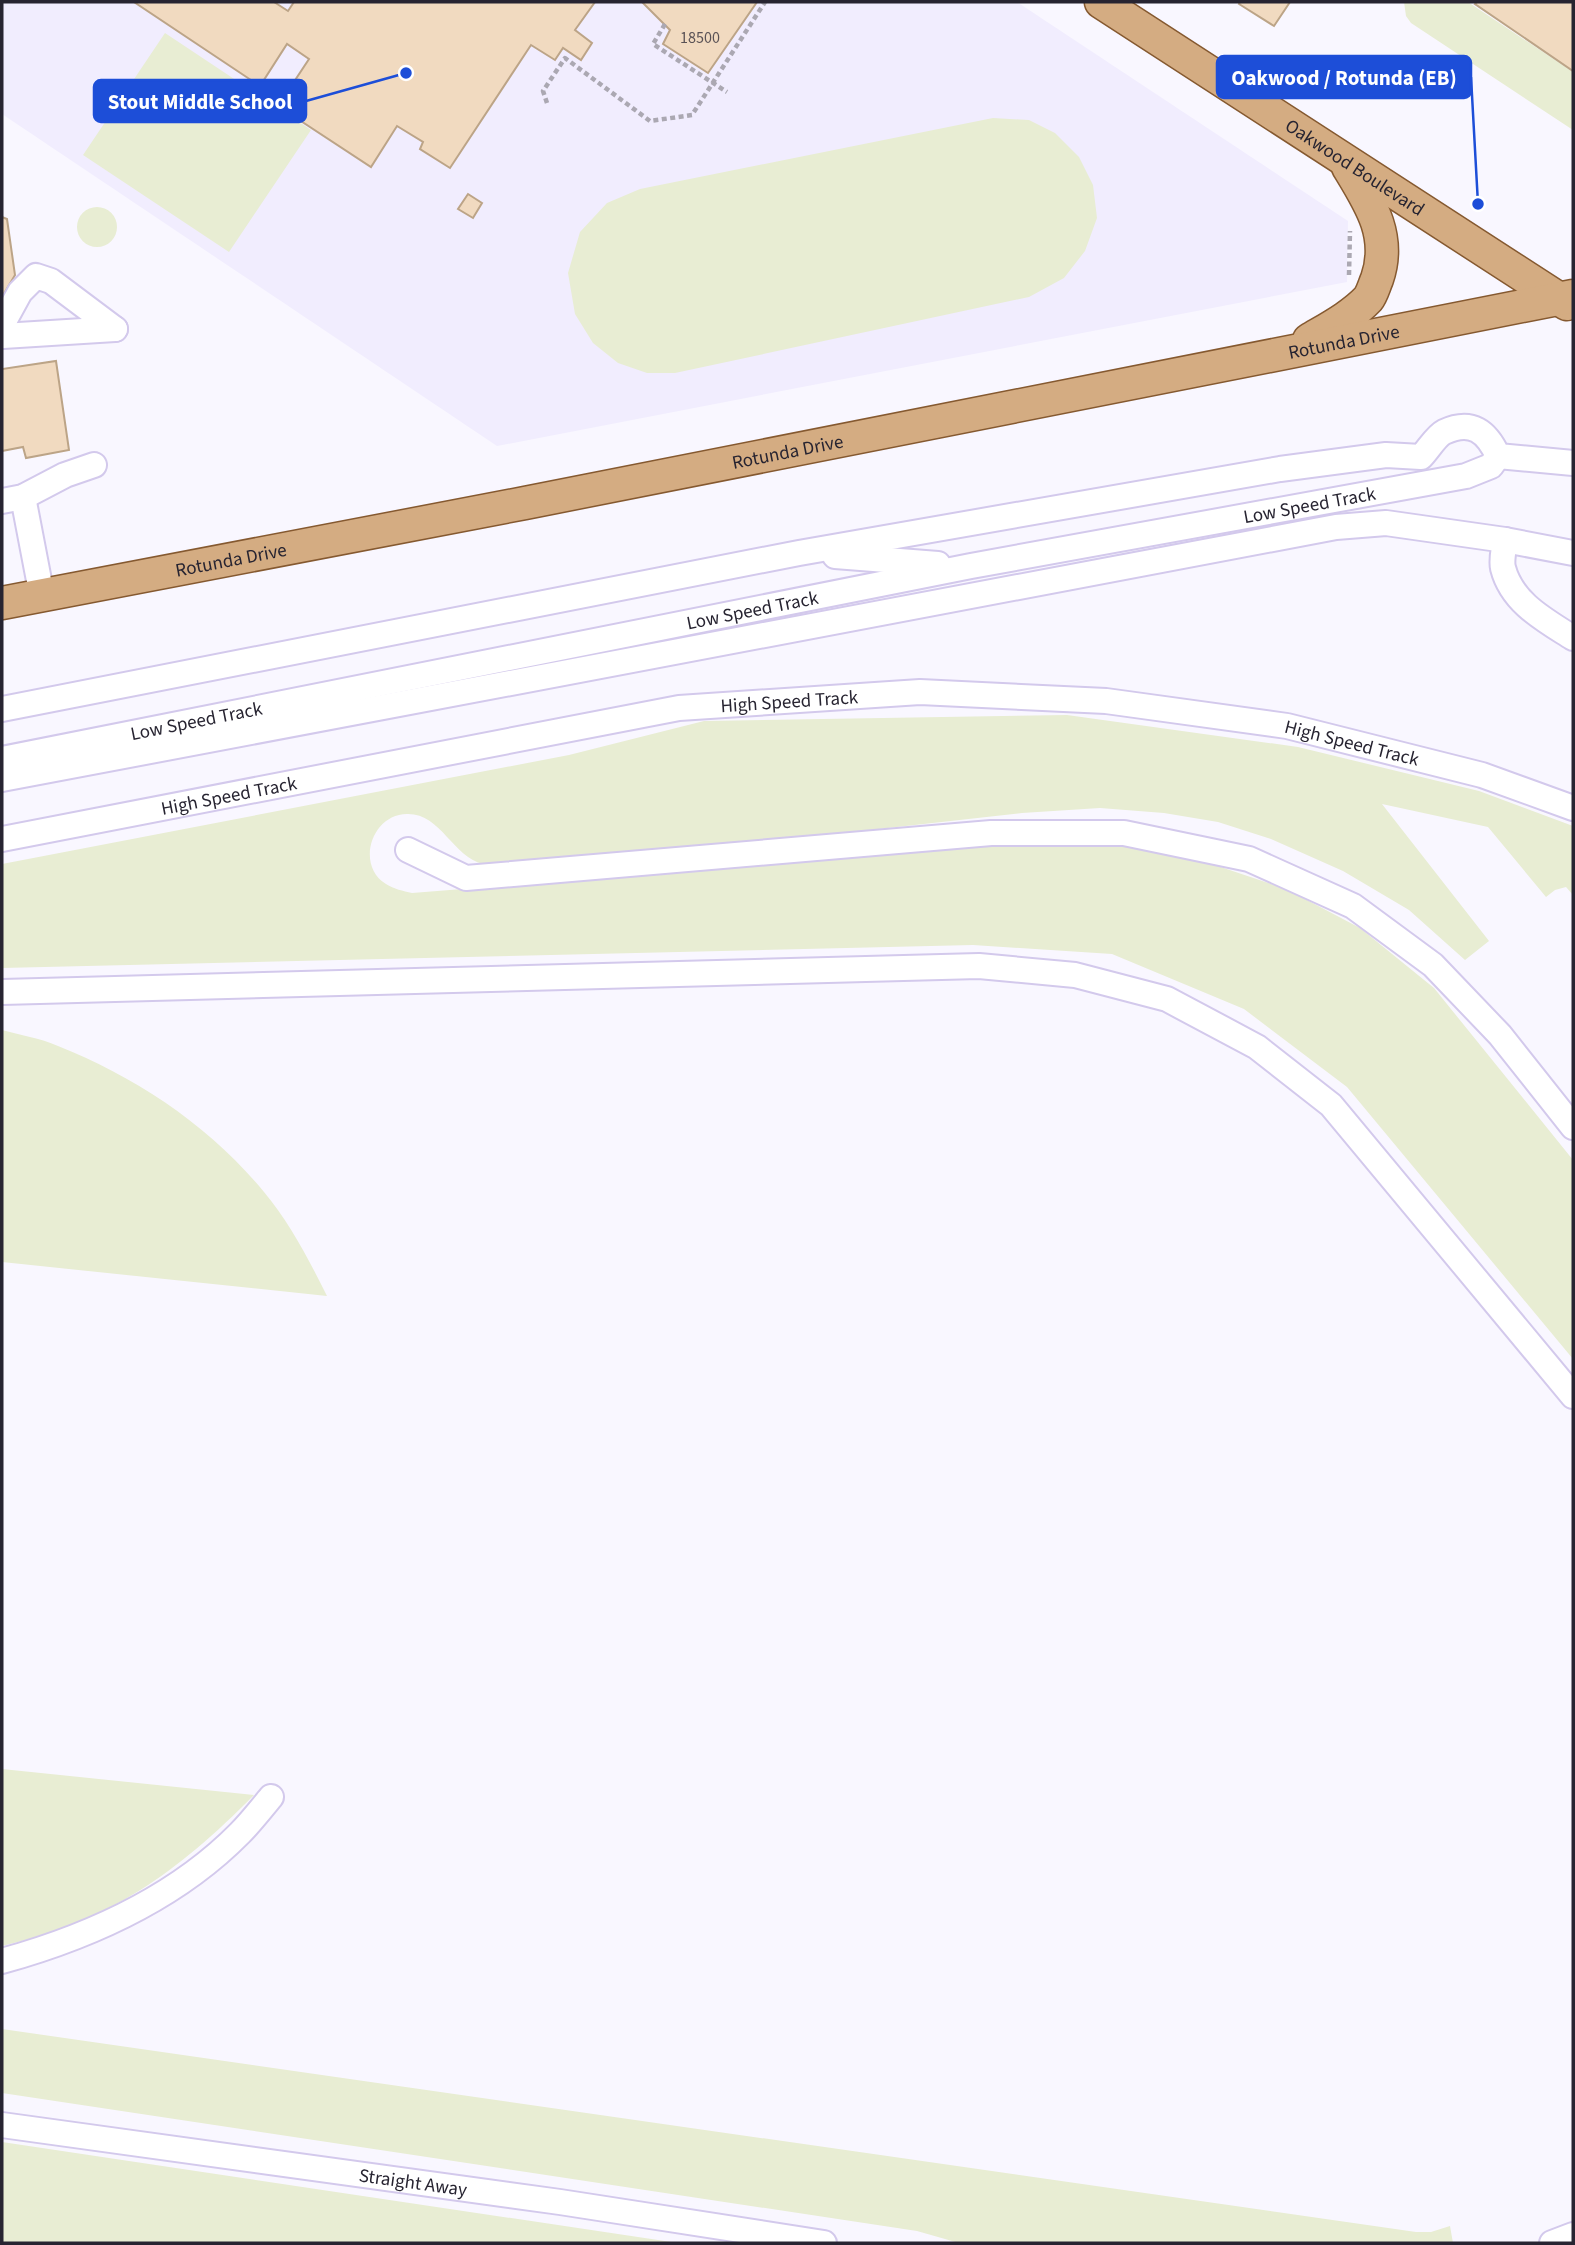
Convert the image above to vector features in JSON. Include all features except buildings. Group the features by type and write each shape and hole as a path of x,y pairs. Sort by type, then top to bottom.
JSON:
{"main road":[{"name":"Oakwood Boulevard","path":"1101,2 1568,301"},
{"path":"1290,352 1370,298 1378,277 1382,261 1375,211 1344,160"},
{"name":"Rotunda Drive","path":"2,603 1290,352 1568,301"}],"lane":[{"path":"2,326 20,292 36,276 51,281 115,329 3,336 2,333"},
{"path":"2,709 799,554 1280,469 1387,455 1421,457 1442,433 1461,428 1479,429 1490,438 1498,456 1573,464"},
{"name":"Low Speed Track","path":"2,759 971,566 1465,476 1491,466 1498,456"},
{"path":"42,596 12,499 94,465"},
{"name":"Low Speed Track","path":"2,779 1336,527 1386,523 1573,553"},
{"path":"1505,540 1502,566 1515,594 1534,613 1573,638"},
{"path":"799,554 971,566"},
{"name":"High Speed Track","path":"2,839 679,708 920,692 1106,701 1287,726 1482,775 1573,808"},
{"path":"408,850 466,878 991,833 1124,833 1249,859 1353,906 1433,965 1500,1035 1573,1127"},
{"path":"2,992 979,966 1088,978 1167,999 1257,1047 1331,1105 1573,1396"},
{"path":"2,1961 71,1940 156,1899 201,1867 239,1834 271,1797"},
{"name":"Straight Away","path":"2,2125 560,2202 824,2243"},
{"path":"1552,2243 1573,2235"}],"path":[{"path":"547,103 543,91 565,58 650,121 692,115 765,2"},
{"path":"664,24 653,44 727,92"},
{"path":"1348,282 1351,220"}],"shaded area":[{"path":"2,2 1017,2 1348,221 1347,282 497,446 2,114"}],"green space":[{"path":"1404,2 1468,2 1573,72 1573,130 1411,23 1406,16"},
{"path":"165,33 311,130 229,252 83,155"},
{"path":"993,118 1029,120 1055,133 1079,157 1093,185 1097,218 1085,251 1064,278 1029,297 675,373 647,373 618,363 593,343 575,314 568,273 580,232 607,203 640,189"},
{"path":"97,207 111,213 117,227 111,241 97,247 83,241 77,227 83,213"},
{"path":"1067,715 1298,747 1479,791 1573,826 1573,895 1566,887 1555,890 1546,897 1488,827 1382,804 1489,941 1465,960 1409,910 1343,871 1271,839 1218,822 1164,813 1100,808 1022,813 716,847 483,864 463,853 429,821 408,814 395,816 377,831 370,853 371,865 386,884 412,893 1048,840 1112,843 1191,857 1286,889 1360,928 1434,988 1573,1160 1573,1359 1347,1087 1244,1009 1112,954 973,945 2,968 2,864 569,755 704,721"},
{"path":"2,1030 44,1041 87,1058 143,1088 196,1125 243,1168 264,1192 298,1242 327,1296 2,1262"},
{"path":"2,1769 254,1795 197,1848 140,1890 76,1923 2,1946"},
{"path":"2,2029 1416,2232 1431,2232 1450,2226 1453,2243 959,2243 917,2231 2,2093"},
{"path":"2,2142 678,2243 2,2243"}],"place":[{"name":"Stout Middle School","path":"406,73"},
{"name":"Oakwood / Rotunda (EB)","path":"1478,204"}]}
